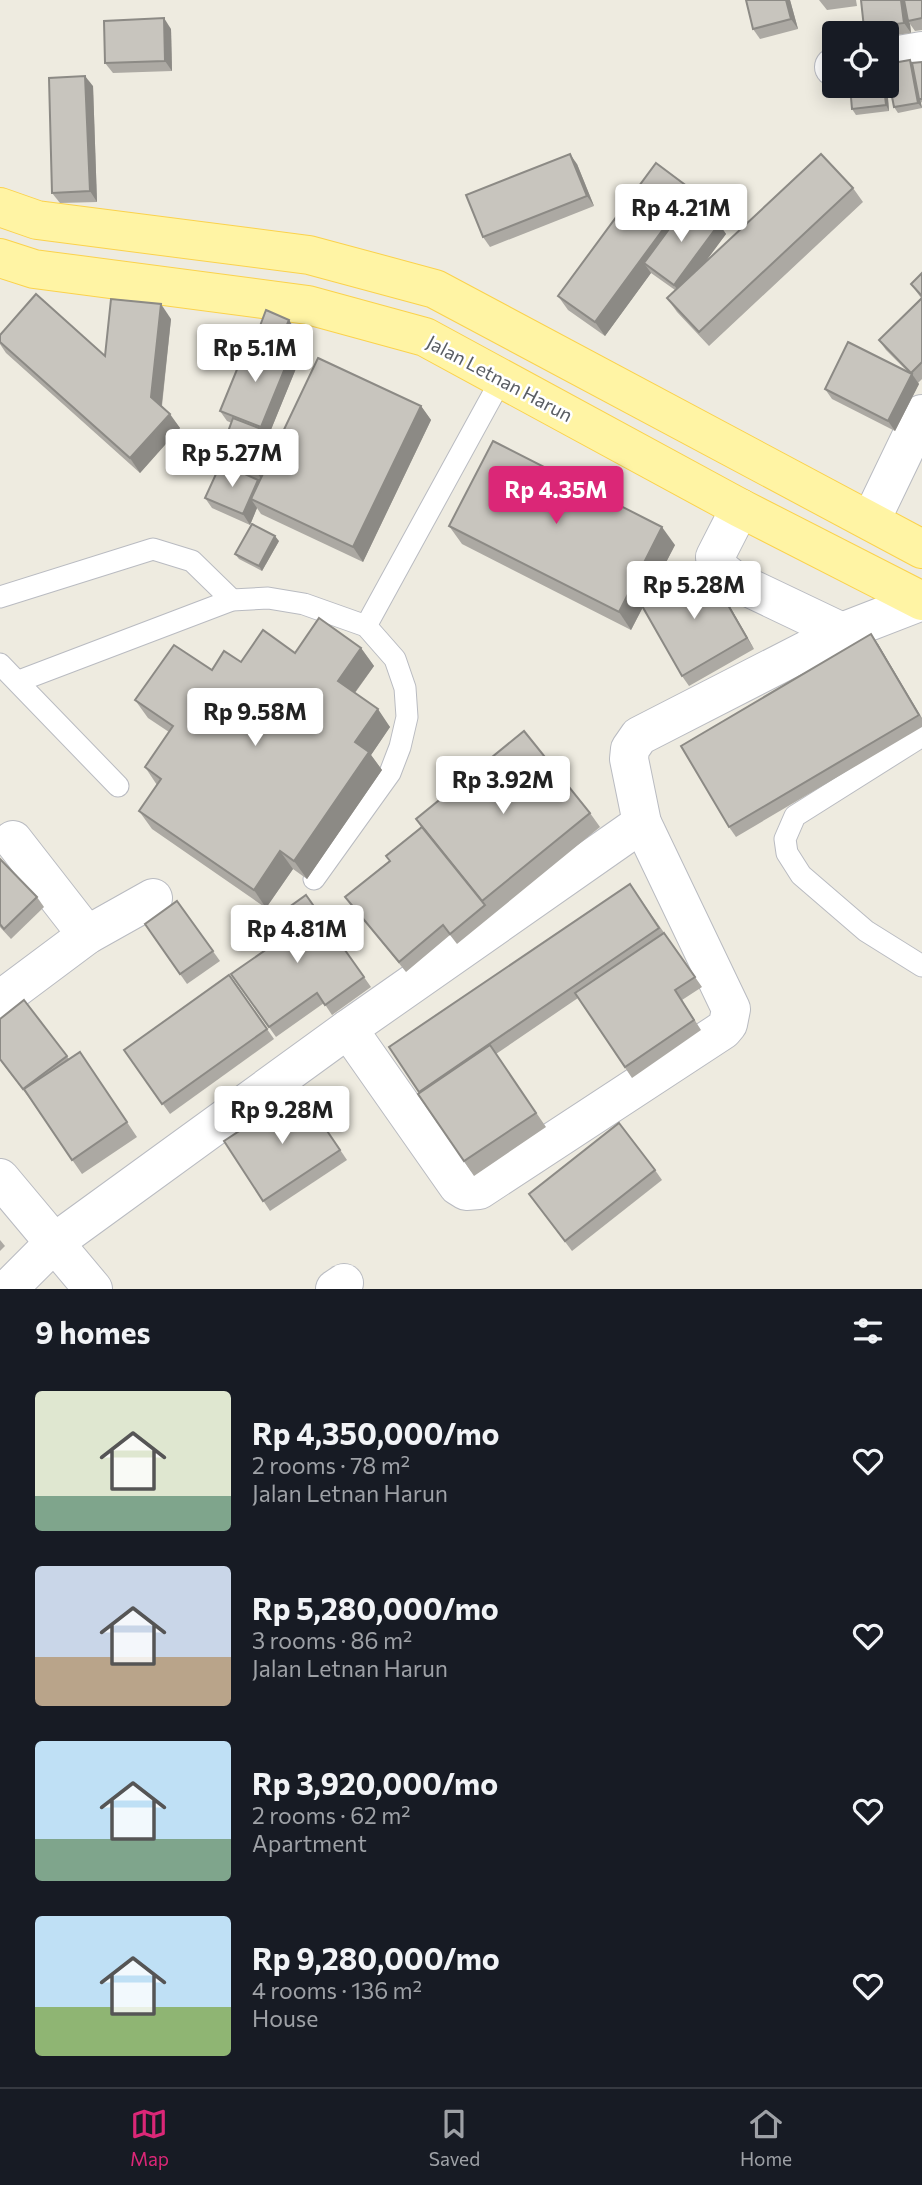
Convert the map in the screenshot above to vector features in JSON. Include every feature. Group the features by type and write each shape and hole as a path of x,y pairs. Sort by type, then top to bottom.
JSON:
{"main road":[{"path":"0,207 37,220 309,256 435,289 922,549"},
{"name":"Jalan Letnan Harun","path":"0,258 34,270 308,305 425,337 740,508 922,601"}],"street":[{"path":"899,55 922,51"},
{"path":"871,520 922,414"},
{"path":"740,508 715,557 720,569 735,581 842,632"},
{"path":"348,1030 458,1186 466,1191 479,1191 723,1030 728,1024 731,1009 642,823 629,760 630,749 639,737 842,632 922,601"},
{"path":"8,1289 55,1242 348,1030 642,823"},
{"path":"13,840 87,935"},
{"path":"0,1000 87,935 152,898"},
{"path":"0,1178 93,1289"}],"lane":[{"path":"366,626 502,378"},
{"path":"0,597 153,549 192,561 232,600"},
{"path":"19,681 232,600 268,598 304,604 366,626 395,659 405,688 407,717 390,773 314,879"},
{"path":"0,664 118,786"},
{"path":"922,736 795,816 786,839 787,853 801,875 866,932 922,965"}],"building":[{"path":"746,0 786,0 791,19 753,29"},
{"path":"861,0 901,0 904,23 863,21"},
{"path":"904,0 922,0 922,18 908,21"},
{"path":"164,18 165,61 105,63 104,21"},
{"path":"910,60 918,103 894,107 892,98 899,98 899,62"},
{"path":"922,62 922,99 919,99 912,63"},
{"path":"85,76 90,191 52,193 49,78"},
{"path":"851,98 885,98 886,105 852,109"},
{"path":"570,154 587,196 483,237 466,195"},
{"path":"821,154 853,188 699,332 667,298"},
{"path":"656,163 692,190 595,322 558,296"},
{"path":"689,202 719,224 674,285 644,263"},
{"path":"922,273 922,296 911,284"},
{"path":"36,294 105,356 111,299 161,304 151,397 170,414 130,458 0,342 0,335"},
{"path":"922,298 922,362 911,373 879,340"},
{"path":"266,310 289,320 276,350 254,342"},
{"path":"249,340 290,356 261,427 220,411"},
{"path":"848,342 912,374 888,421 825,389"},
{"path":"318,358 421,406 353,547 251,499"},
{"path":"233,418 274,434 258,474 218,459"},
{"path":"493,441 662,527 619,612 449,526"},
{"path":"221,463 258,480 243,514 205,498"},
{"path":"252,524 275,536 259,566 235,554"},
{"path":"706,567 747,638 682,676 641,604"},
{"path":"319,618 361,648 338,681 378,709 355,742 369,752 294,861 280,851 254,890 139,811 161,779 145,767 173,726 135,700 174,645 212,670 224,651 241,662 263,630 295,653"},
{"path":"871,634 919,715 729,827 681,746"},
{"path":"524,731 590,813 482,901 416,819"},
{"path":"422,827 485,905 450,934 443,925 399,962 345,897 390,861 386,856"},
{"path":"0,859 37,897 4,929 0,924"},
{"path":"630,884 659,928 419,1092 389,1047"},
{"path":"306,895 364,977 325,1005 317,993 269,1027 231,974 280,940 267,923"},
{"path":"177,901 213,951 180,974 145,924"},
{"path":"664,933 695,977 675,990 694,1020 625,1067 575,993"},
{"path":"229,975 267,1029 162,1104 124,1050"},
{"path":"24,1000 67,1056 23,1089 0,1059 0,1019"},
{"path":"490,1045 536,1113 464,1161 418,1094"},
{"path":"80,1052 127,1122 72,1160 24,1089"},
{"path":"300,1091 340,1150 263,1201 224,1141"},
{"path":"619,1123 655,1170 565,1241 529,1194"}]}
